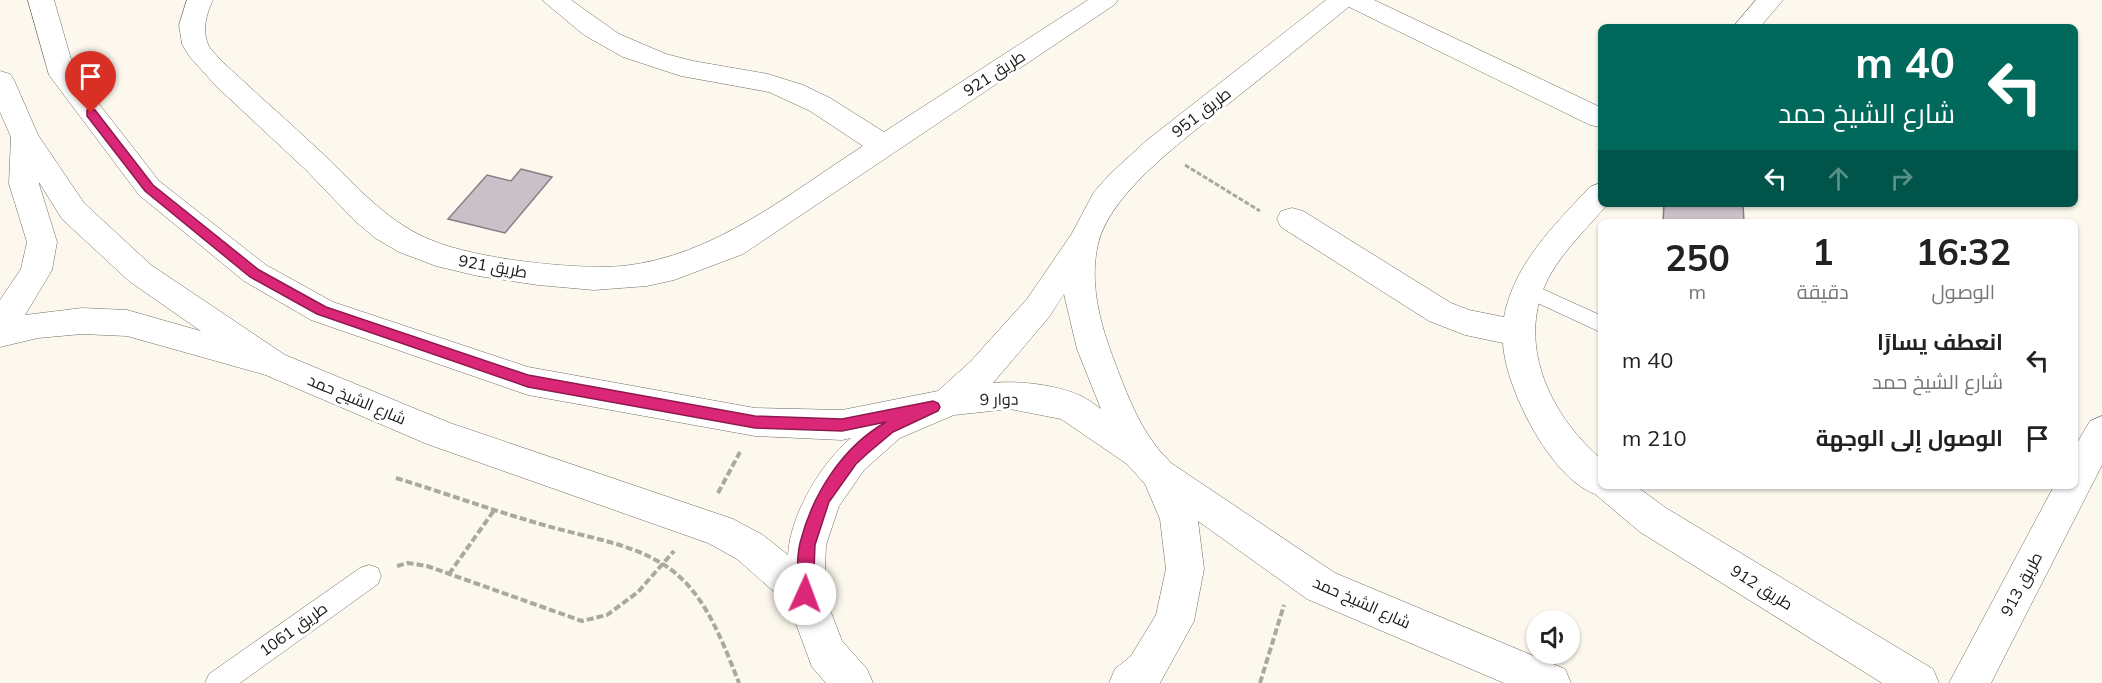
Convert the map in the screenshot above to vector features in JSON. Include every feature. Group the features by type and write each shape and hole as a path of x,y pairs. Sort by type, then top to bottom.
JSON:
{"street":[{"path":"41,0 62,75 149,188 255,273 322,310 528,381 755,422 842,425 941,404"},
{"name":"طريق 921","path":"200,0 193,17 192,28 198,50 378,223 417,247 467,263 586,280 661,272 732,246 1105,0"},
{"path":"555,0 599,33 636,53 675,66 778,86 828,110 883,145"},
{"name":"طريق 951","path":"941,404 1012,339 1038,308 1083,242 1105,200 1120,181 1156,148 1342,0"},
{"path":"1354,0 1598,117"},
{"path":"1748,24 1762,2"},
{"name":"شارع الشيخ حمد","path":"0,83 25,137 73,211 140,273 273,364 439,434 720,531 750,547 805,594"},
{"path":"0,322 15,305 36,270 42,242 24,184 25,137"},
{"path":"1598,196 1558,242 1535,273 1519,310 1518,333 1520,358 1536,407 1577,462 1598,478"},
{"path":"1292,219 1440,312 1465,322 1518,333"},
{"name":"طريق 951","path":"1083,242 1079,284 1087,324 1099,365 1117,408 1149,463"},
{"path":"0,334 38,325 82,321 127,323 273,364"},
{"name":"دوار 9","path":"853,683 826,653 805,594 807,545 823,499 851,459 888,428 941,404 1010,395 1069,406 1149,463"},
{"name":"طريق 913","path":"2078,477 2102,431"},
{"path":"1129,683 1144,670 1174,621 1185,570 1179,519 1149,463"},
{"name":"شارع الشيخ حمد","path":"1149,463 1295,570 1321,586 1551,683"},
{"name":"طريق 912","path":"1613,489 1653,520 1919,683"},
{"name":"طريق 913","path":"1969,683 2072,489"}],"lane":[{"path":"1527,290 1598,323"},
{"name":"طريق 1061","path":"218,683 369,576"}],"path":[{"path":"1156,148 1265,214 1292,219"},
{"path":"369,576 408,563 427,566 582,621 608,615 638,592 701,525 755,422"},
{"path":"396,478 639,553 662,564 682,578 694,592 730,660 739,683"},
{"path":"449,574 495,509"},
{"path":"1260,683 1295,570"}],"building":[{"path":"521,169 552,177 505,233 448,219 487,175 511,181"},
{"path":"1664,207 1743,207 1744,219 1663,219"}],"route":[{"path":"91,113 149,188 255,273 322,310 528,381 755,422 789,425 842,425 933,407 888,428 851,459 823,499 807,545 805,594"}]}
